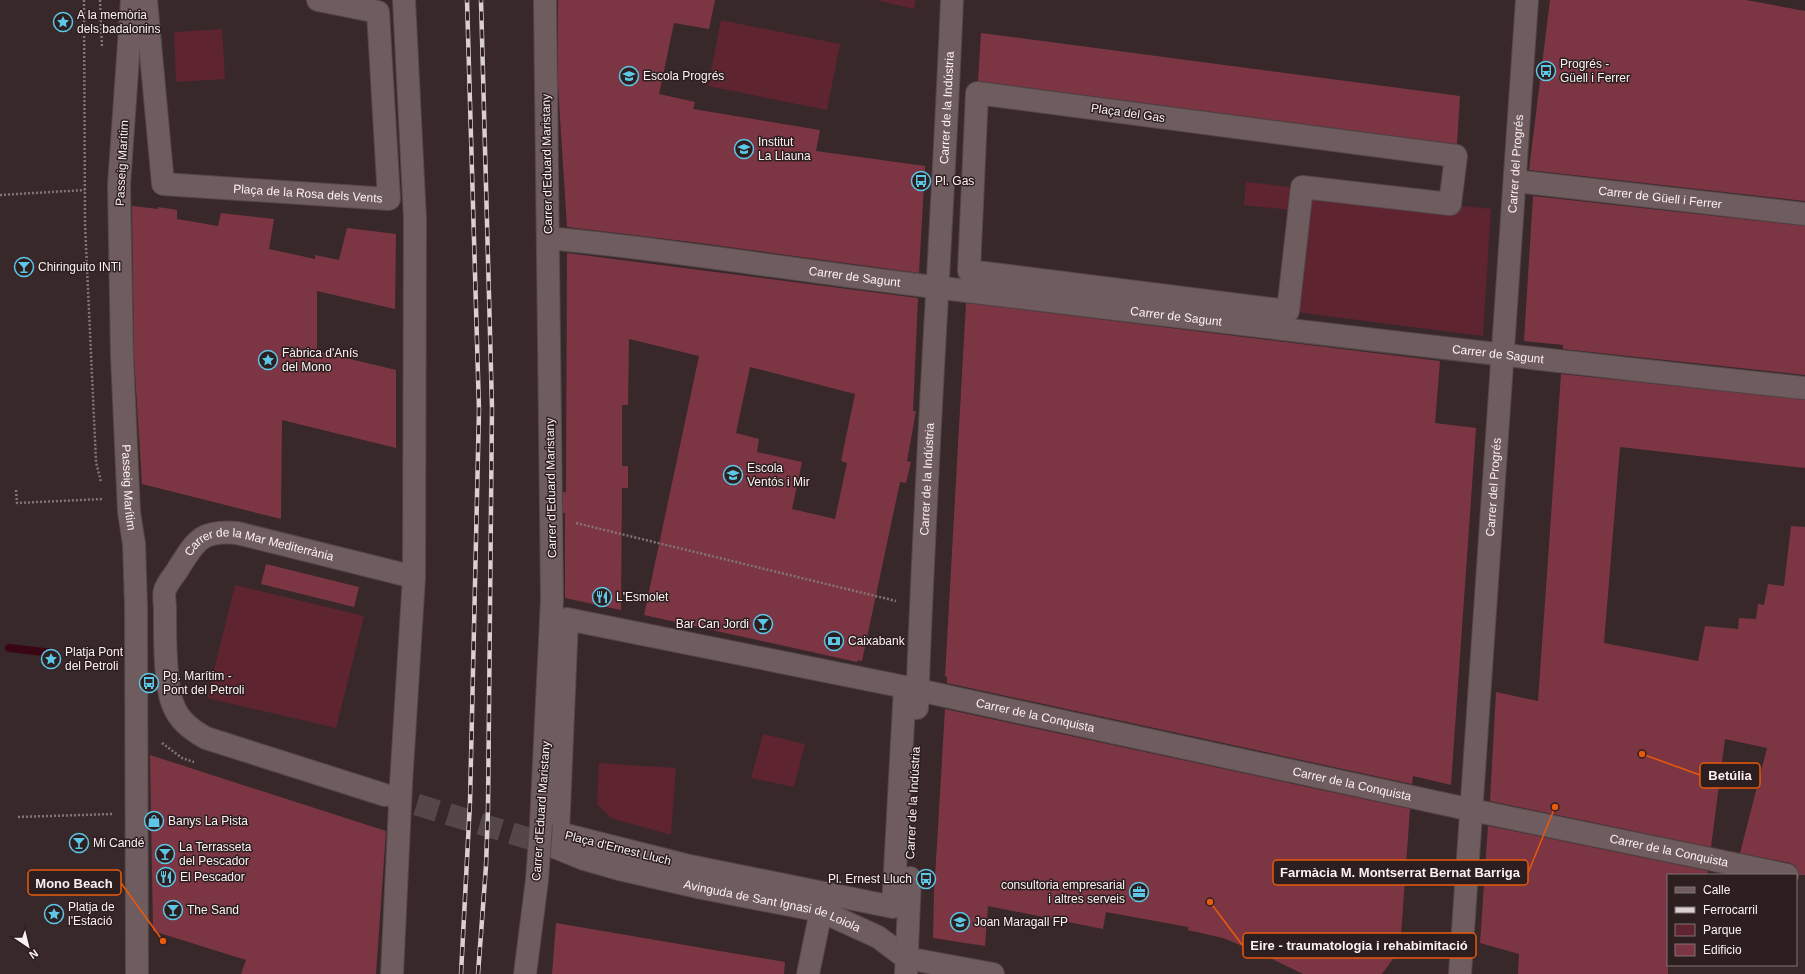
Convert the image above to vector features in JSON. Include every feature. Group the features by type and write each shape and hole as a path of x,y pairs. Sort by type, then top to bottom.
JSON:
{"street":[{"name":"Passeig Marítim","path":"132,0 119,185 122,356 129,512 134,544 136,606 137,974"},
{"name":"Plaça de la Rosa dels Vents","path":"146,0 163,184 389,199 378,12 318,0"},
{"path":"392,974 401,784 414,577 415,219 404,0"},
{"name":"Carrer d'Eduard Maristany","path":"525,974 537,880 552,599 545,0"},
{"name":"Carrer de la Indústria","path":"906,966 912,688 920,606 938,288 952,0"},
{"name":"Carrer del Progrés","path":"1460,974 1527,0"},
{"name":"Plaça del Gas","path":"977,93 1456,156 1450,204 1302,187 1288,311 969,271 977,93"},
{"name":"Carrer de Güell i Ferrer","path":"1515,181 1805,214"},
{"name":"Carrer de Sagunt","path":"548,238 618,245 938,288 1502,356 1805,388"},
{"name":"Carrer de la Mar Mediterrània","path":"385,795 206,738 187,725 174,708 169,691 165,629 165,590 195,542 207,536 222,532 237,533 414,577"},
{"name":"Plaça d'Ernest Lluch","path":"567,619 912,688 893,908 685,865 558,832 567,619"},
{"name":"Carrer de la Conquista","path":"912,688 1472,810 1782,874"},
{"name":"Avinguda de Sant Ignasi de Loiola","path":"547,844 584,859 618,869 702,888 821,911 878,938 906,966 993,974"},
{"path":"808,974 821,911"}],"path":[{"path":"0,195 85,190"},
{"path":"16,490 17,502 106,499"},
{"path":"551,517 920,606"},
{"path":"18,817 115,814"}],"green space":[{"path":"876,0 916,0 914,9"},
{"path":"721,20 840,44 827,110 708,86"},
{"path":"222,29 225,79 176,82 174,32"},
{"path":"1246,182 1491,209 1483,336 1288,311 1300,211 1244,205"},
{"path":"235,585 364,616 336,728 207,698"},
{"path":"763,734 805,744 794,787 751,778"},
{"path":"599,763 676,768 671,835 611,818 597,804"}],"building":[{"name":"Institut La Llauna","path":"558,0 715,0 709,29 674,23 659,94 695,102 693,109 820,130 816,151 925,166 919,273 692,242 567,227 558,86"},
{"path":"1550,0 1746,0 1805,11 1805,201 1529,170"},
{"path":"981,33 1460,96 1457,144 978,81"},
{"path":"1533,196 1805,226 1805,375 1563,349 1563,345 1524,341"},
{"path":"132,206 158,209 158,207 177,210 177,219 218,226 221,213 274,219 269,249 315,259 315,255 339,260 347,228 396,234 395,309 317,291 317,351 396,370 396,448 282,420 281,519 142,484 134,356"},
{"path":"567,253 918,298 913,411 916,411 907,461 911,462 906,483 900,482 862,661 858,660 857,662 644,615 699,356 629,339 628,405 622,405 622,466 628,466 628,488 622,488 621,610 565,598 565,513 563,513 563,492 566,492","holes":["750,367 855,394 841,461 847,463 835,519 792,509 802,462 757,452 759,439 736,433"]},
{"path":"966,303 1440,361 1435,423 1476,428 1451,785 1413,776 1412,784 947,683 947,677 945,676"},
{"path":"1561,374 1805,400 1805,468 1620,447 1604,643 1698,661 1705,626 1738,629 1739,618 1756,619 1758,604 1764,605 1768,584 1784,586 1791,526 1805,527 1805,875 1799,875 1796,866 1790,863 1740,853 1767,748 1725,739 1711,847 1490,801 1496,692 1538,701"},
{"path":"266,564 359,587 354,607 261,584"},
{"path":"945,709 1410,809 1400,949 1382,974 1303,974 1260,953 1223,938 1188,930 1188,927 1106,912 1103,929 988,906 985,946 933,938 934,894"},
{"path":"150,755 386,831 376,974 241,974 246,960 153,931"},
{"path":"1488,826 1708,871 1707,874 1667,874 1668,974 1518,974 1519,954 1480,943"},
{"path":"556,923 785,962 784,974 552,974"}],"waterway":[{"path":"9,648 53,653"}],"tunnel":[{"path":"385,795 547,844"}],"railway":[{"path":"461,974 470,802 479,410 467,0"},
{"path":"478,974 486,866 488,809 492,407 481,0"}],"place":[{"name":"A la memòria dels badalonins","path":"63,22"},
{"name":"Progrés - Güell i Ferrer","path":"1546,71"},
{"name":"Escola Progrés","path":"629,76"},
{"name":"Institut La Llauna","path":"744,149"},
{"name":"Pl. Gas","path":"921,181"},
{"name":"Chiringuito INTI","path":"24,267"},
{"name":"Fàbrica d'Anís del Mono","path":"268,360"},
{"name":"Escola Ventós i Mir","path":"733,475"},
{"name":"L'Esmolet","path":"602,597"},
{"name":"Bar Can Jordi","path":"763,624"},
{"name":"Caixabank","path":"834,641"},
{"name":"Platja Pont del Petroli","path":"51,659"},
{"name":"Pg. Marítim - Pont del Petroli","path":"149,683"},
{"name":"Betúlia","path":"1642,754"},
{"name":"Farmàcia M. Montserrat Bernat Barriga","path":"1555,807"},
{"name":"Banys La Pista","path":"154,821"},
{"name":"Mi Candé","path":"79,843"},
{"name":"La Terrasseta del Pescador","path":"165,854"},
{"name":"El Pescador","path":"166,877"},
{"name":"Pl. Ernest Lluch","path":"926,879"},
{"name":"consultoria empresarial i altres serveis","path":"1139,892"},
{"name":"Eire - traumatologia i rehabimitació","path":"1210,902"},
{"name":"The Sand","path":"173,910"},
{"name":"Platja de l'Estació","path":"54,914"},
{"name":"Joan Maragall FP","path":"960,922"},
{"name":"Mono Beach","path":"163,941"}]}
